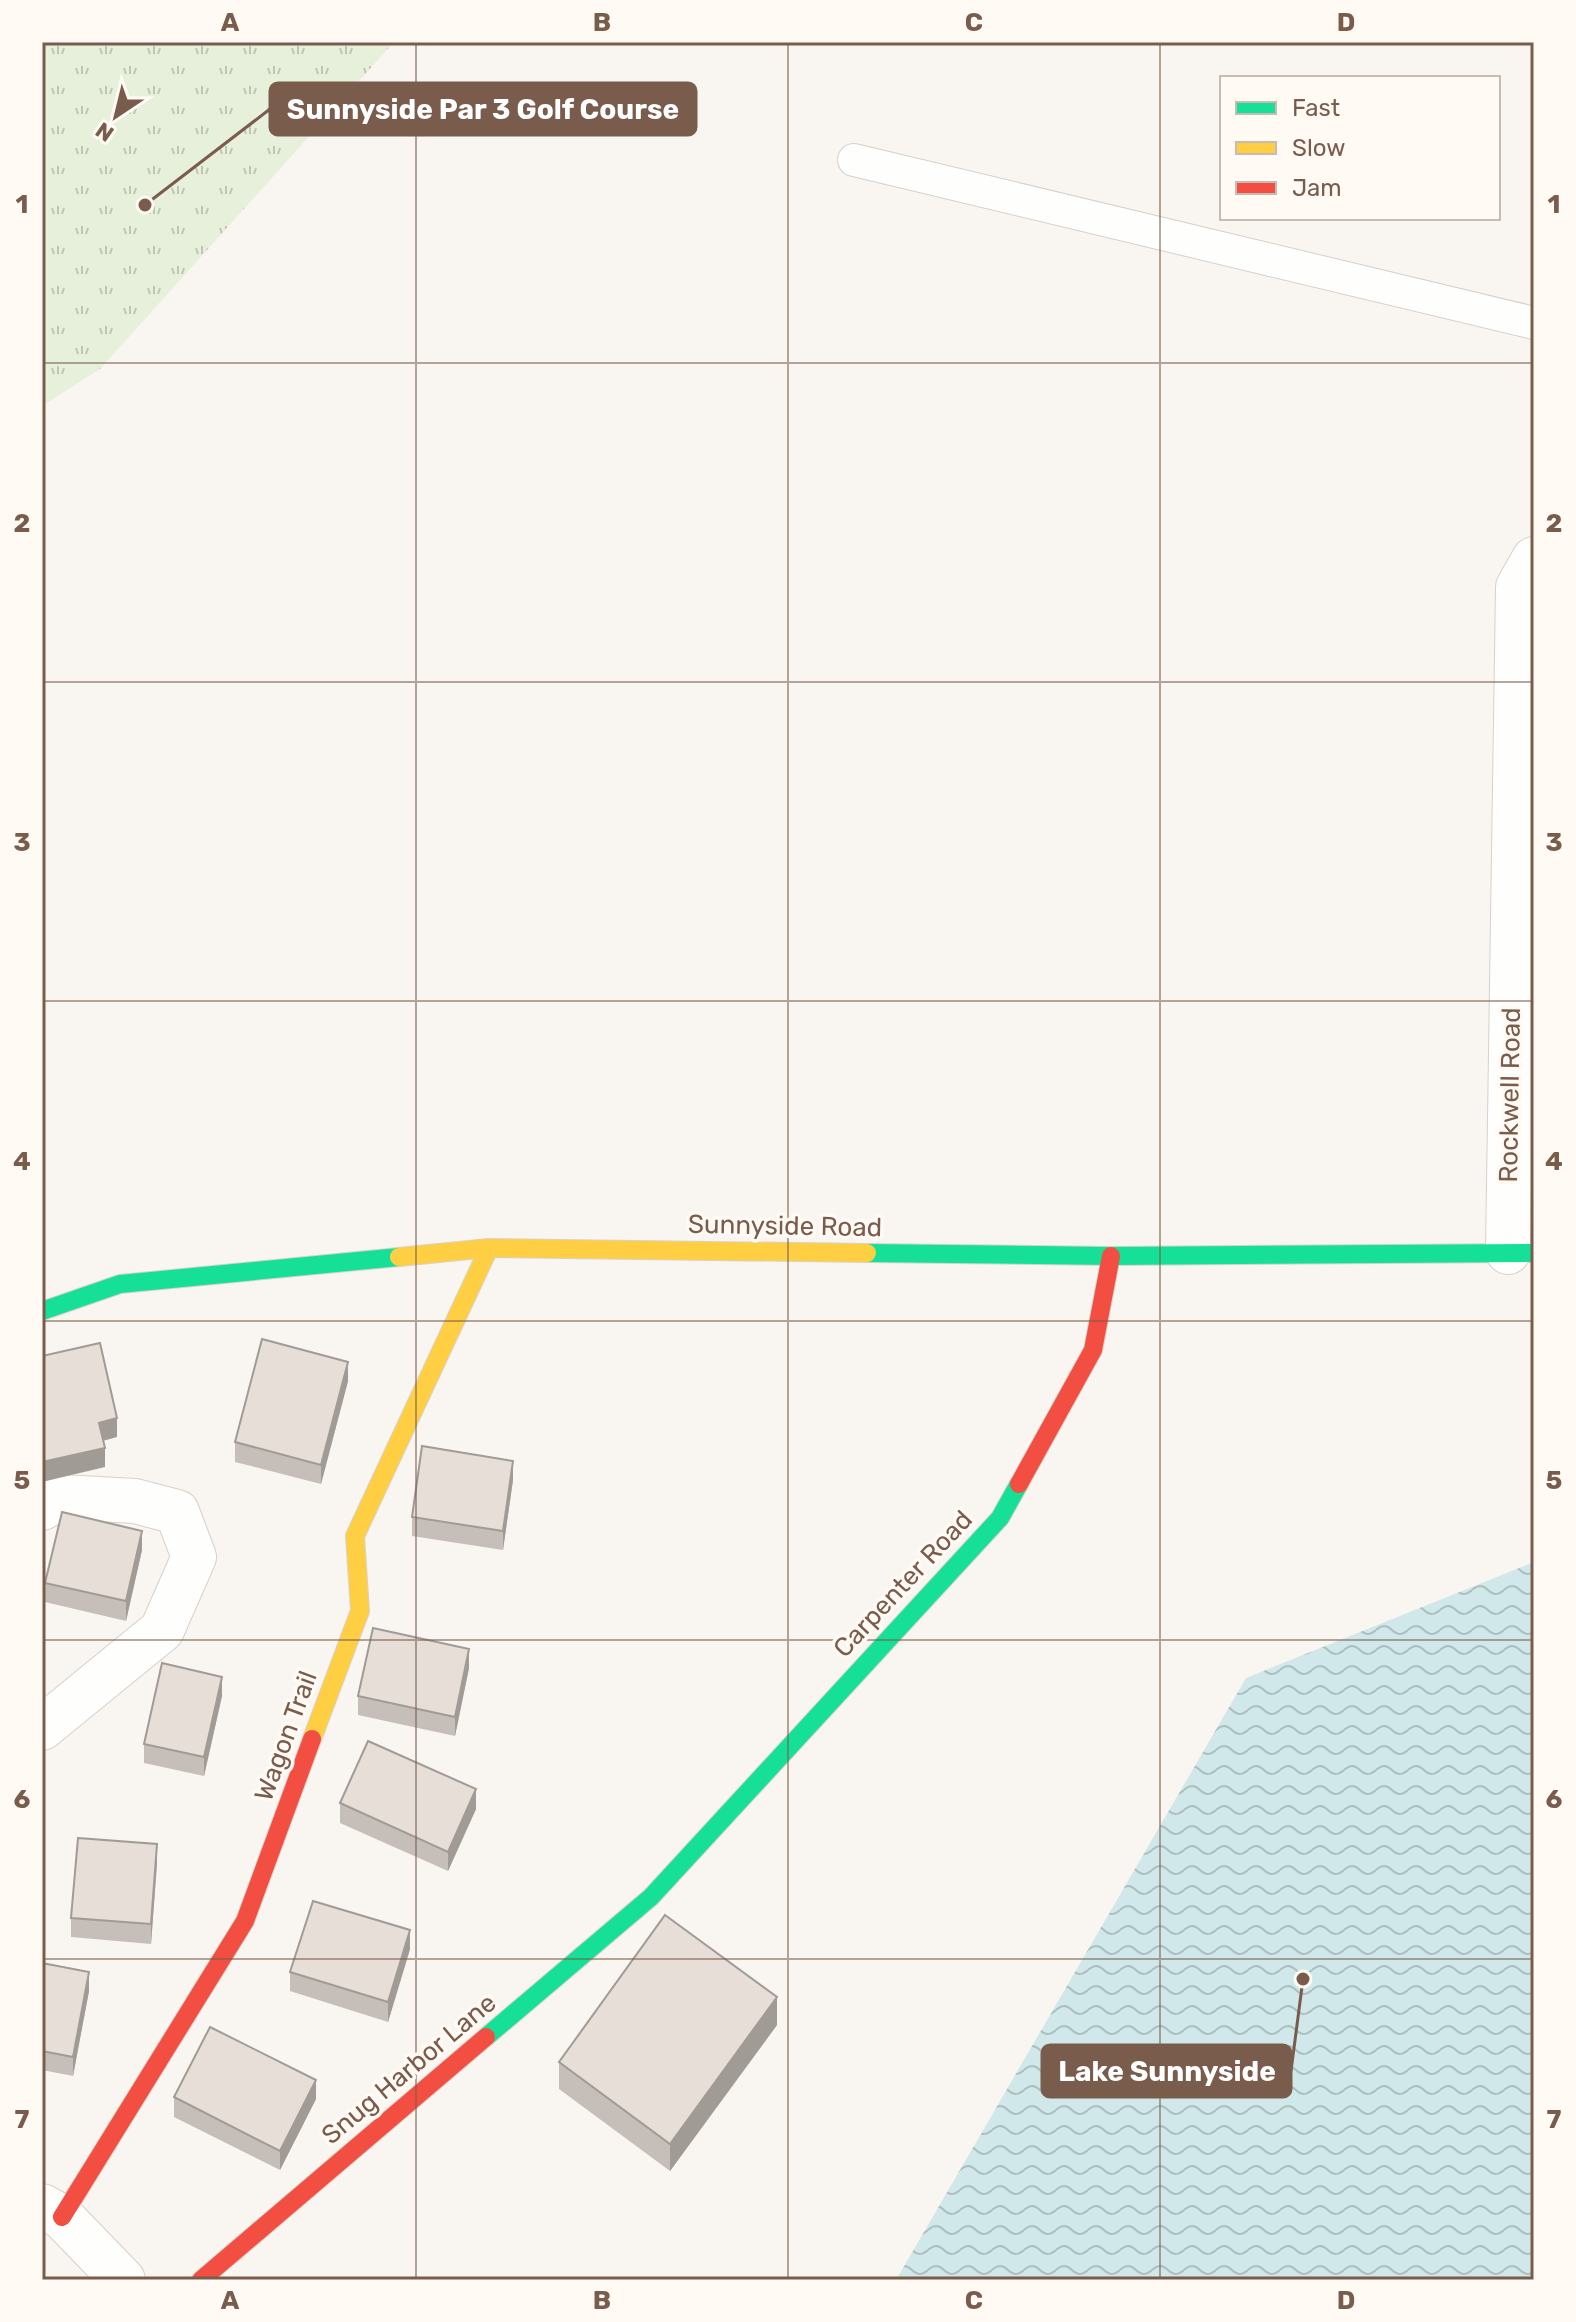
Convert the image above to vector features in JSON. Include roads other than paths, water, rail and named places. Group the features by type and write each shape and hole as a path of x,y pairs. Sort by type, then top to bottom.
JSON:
{"street":[{"name":"Rockwell Road","path":"1521,1252 1518,587 1534,559"},
{"name":"Sunnyside Road","path":"42,1311 120,1284 489,1248 1111,1256 1521,1252"},
{"name":"Wagon Trail","path":"52,2212 245,1921 360,1611 355,1536 489,1248"},
{"name":"Carpenter Road","path":"651,1897 1000,1518 1093,1350 1111,1256"},
{"path":"42,1508 62,1497 135,1501 177,1512 194,1557 162,1630 42,1728"},
{"name":"Snug Harbor Lane","path":"201,2280 651,1897"},
{"path":"52,2212 123,2280"}],"lane":[{"path":"854,160 1534,323"}],"water":[{"path":"1534,1562 1534,2280 896,2280 1246,1678"}],"place":[{"name":"Sunnyside Par 3 Golf Course","path":"145,205"},
{"name":"Lake Sunnyside","path":"1303,1979"}]}
